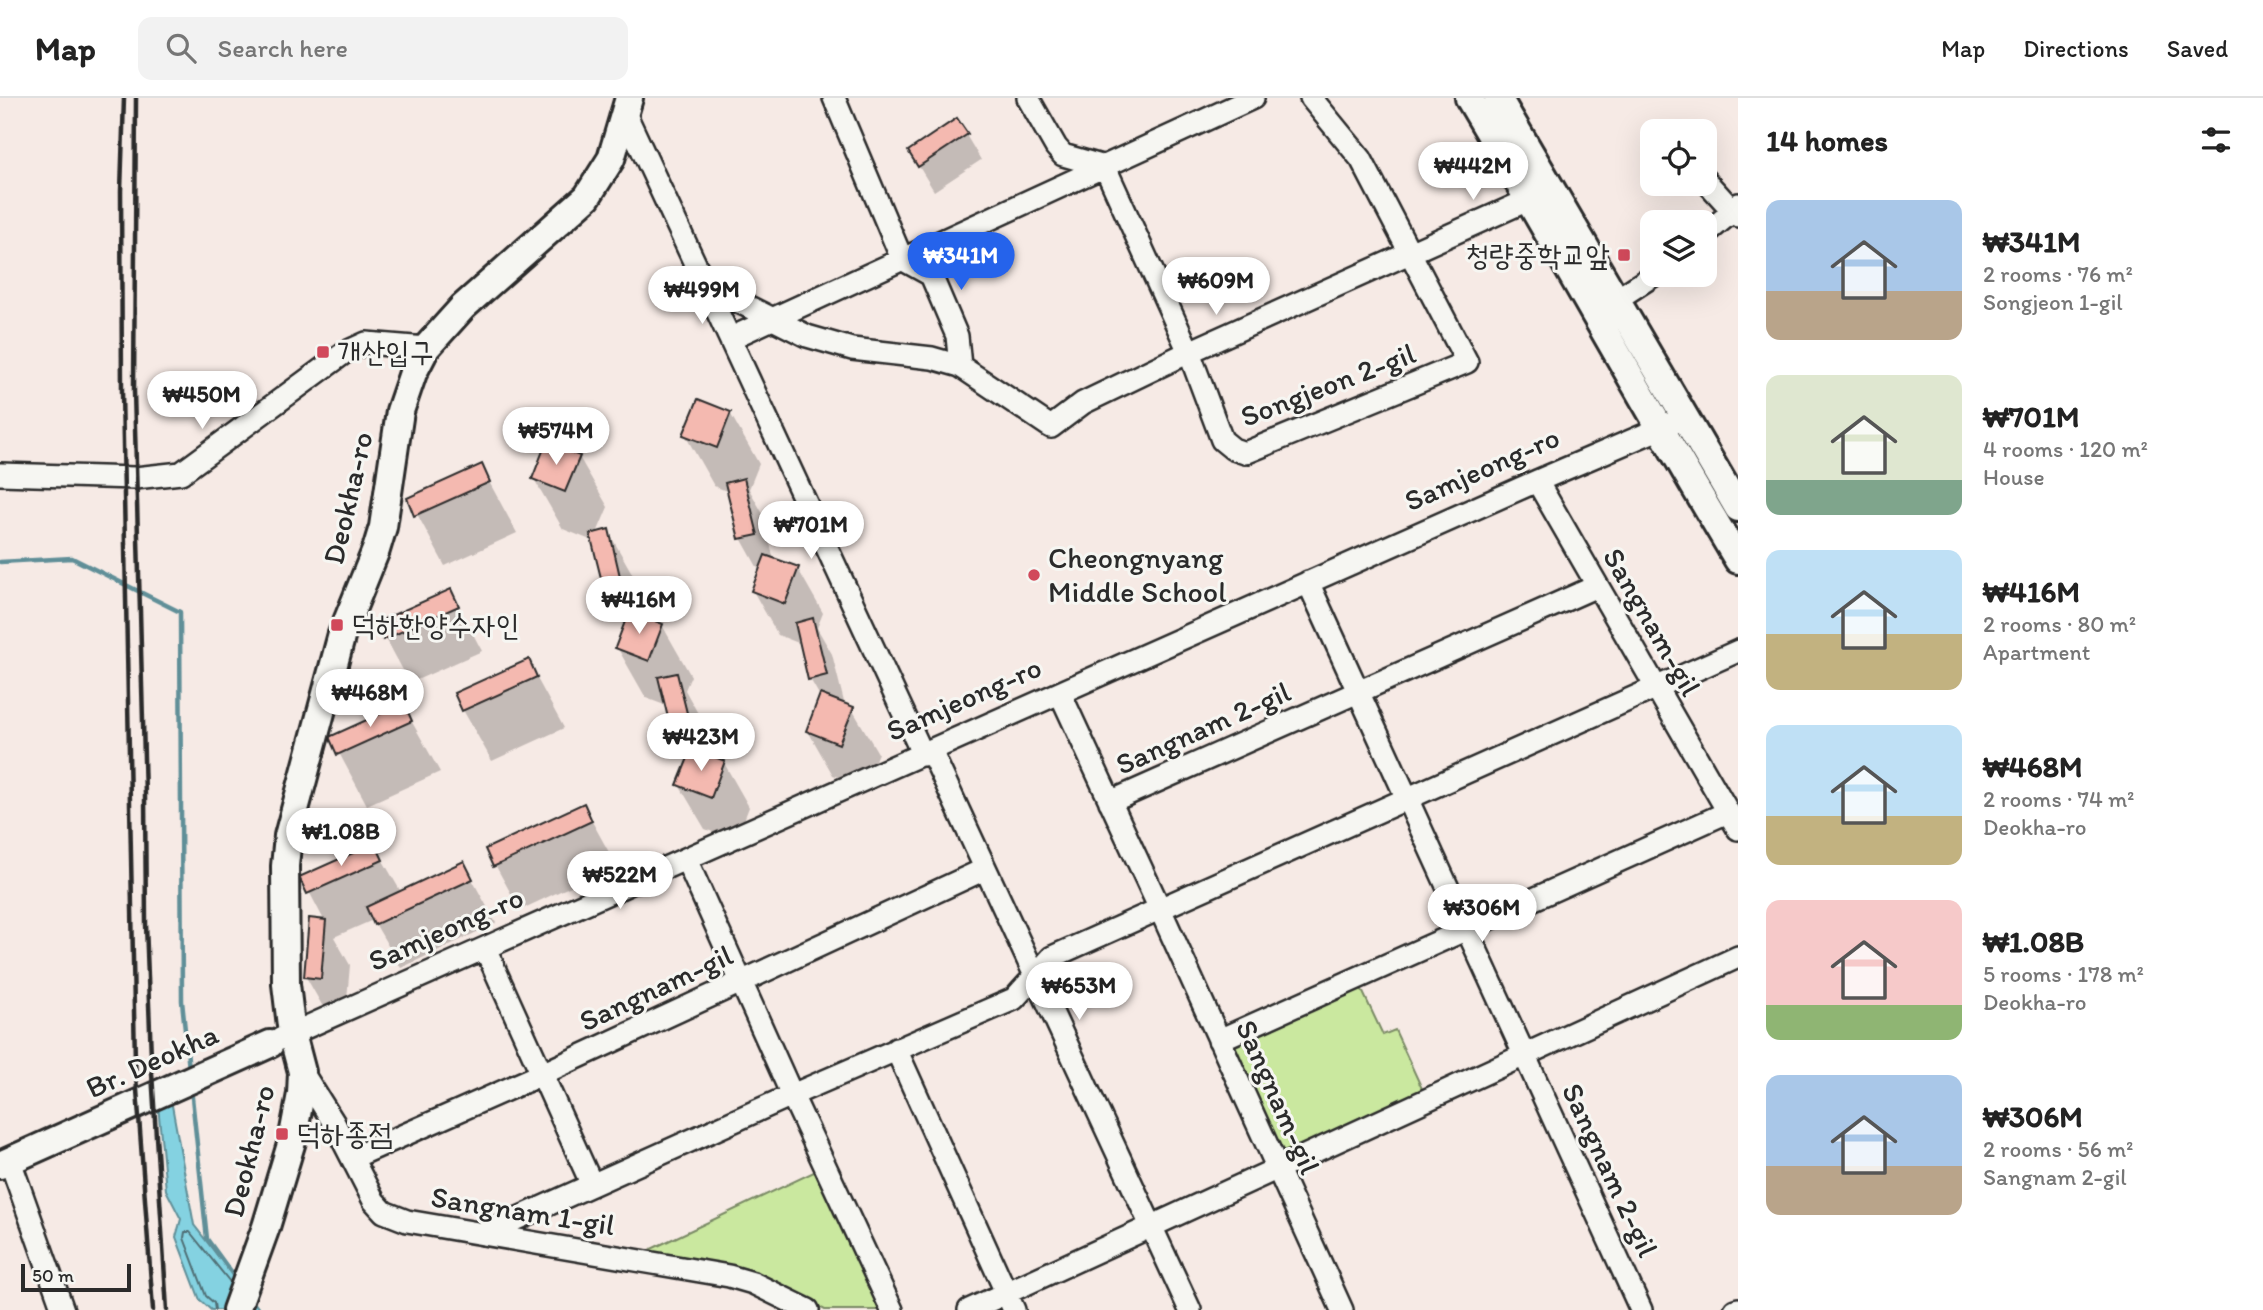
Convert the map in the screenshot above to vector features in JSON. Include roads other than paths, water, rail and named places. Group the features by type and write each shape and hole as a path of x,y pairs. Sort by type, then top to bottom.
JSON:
{"main road":[{"path":"1468,98 1617,299 1738,509"},
{"path":"1498,98 1541,194 1659,429 1738,560"},
{"name":"Deokha-ro","path":"236,1310 265,1227 298,1114 302,1072 281,1039 286,984 285,866 288,836 342,634 367,575 383,527 400,411 418,347 587,197 611,159 627,106"},
{"name":"Br. Deokha","path":"5,1163 281,1039"}],"street":[{"path":"834,98 902,259 930,275 957,336 960,366"},
{"path":"1028,98 1063,155 1105,167"},
{"path":"731,338 1254,98"},
{"path":"1311,98 1361,159 1410,254"},
{"path":"627,106 705,285 927,753 985,869 1189,1310"},
{"name":"Songjeon 2-gil","path":"1105,167 1189,352 1222,440 1233,449 1245,453 1467,362 1410,254"},
{"path":"1717,191 1736,211 1717,225"},
{"path":"705,285 807,336 852,349 932,358 960,366 1051,428 1083,402 1541,194"},
{"path":"1617,299 1640,284"},
{"path":"0,474 135,478 181,472 344,353 366,343 418,347"},
{"name":"Samjeong-ro","path":"281,1039 1308,582 1686,418"},
{"name":"Sangnam-gil","path":"1537,481 1733,820"},
{"name":"Sangnam 2-gil","path":"1308,582 1641,1310"},
{"name":"Sangnam 2-gil","path":"1110,802 1597,586"},
{"path":"482,1234 1014,999 1052,957 1738,651"},
{"name":"Sangnam-gil","path":"1060,693 1342,1310"},
{"path":"1219,1040 1467,927 1733,820"},
{"path":"686,859 892,1310"},
{"name":"Sangnam-gil","path":"352,1158 542,1074 985,869"},
{"path":"485,948 592,1185"},
{"path":"969,1310 1010,1302 1152,1228 1738,957"},
{"path":"896,1049 1010,1302"},
{"name":"Sangnam 1-gil","path":"302,1072 334,1123 374,1201 384,1212 407,1222 729,1276 753,1283 808,1310"},
{"path":"5,1163 63,1310"}],"water":[{"path":"169,1089 194,1225 260,1310 211,1310 200,1300 176,1237 181,1219 166,1190 157,1094"}],"waterway":[{"path":"0,562 72,558 180,612 182,1001 189,1069"},
{"path":"191,1088 207,1239 236,1279"}],"railway":[{"path":"124,98 121,191 122,391 135,1062 153,1310"},
{"path":"136,98 134,391 146,924 151,1057 167,1310"}],"place":[{"name":"청량중학교앞","path":"1624,255"},
{"name":"개산입구","path":"323,352"},
{"name":"Cheongnyang Middle School","path":"1034,575"},
{"name":"덕하한양수자인","path":"337,625"},
{"name":"덕하종점","path":"282,1134"}]}
